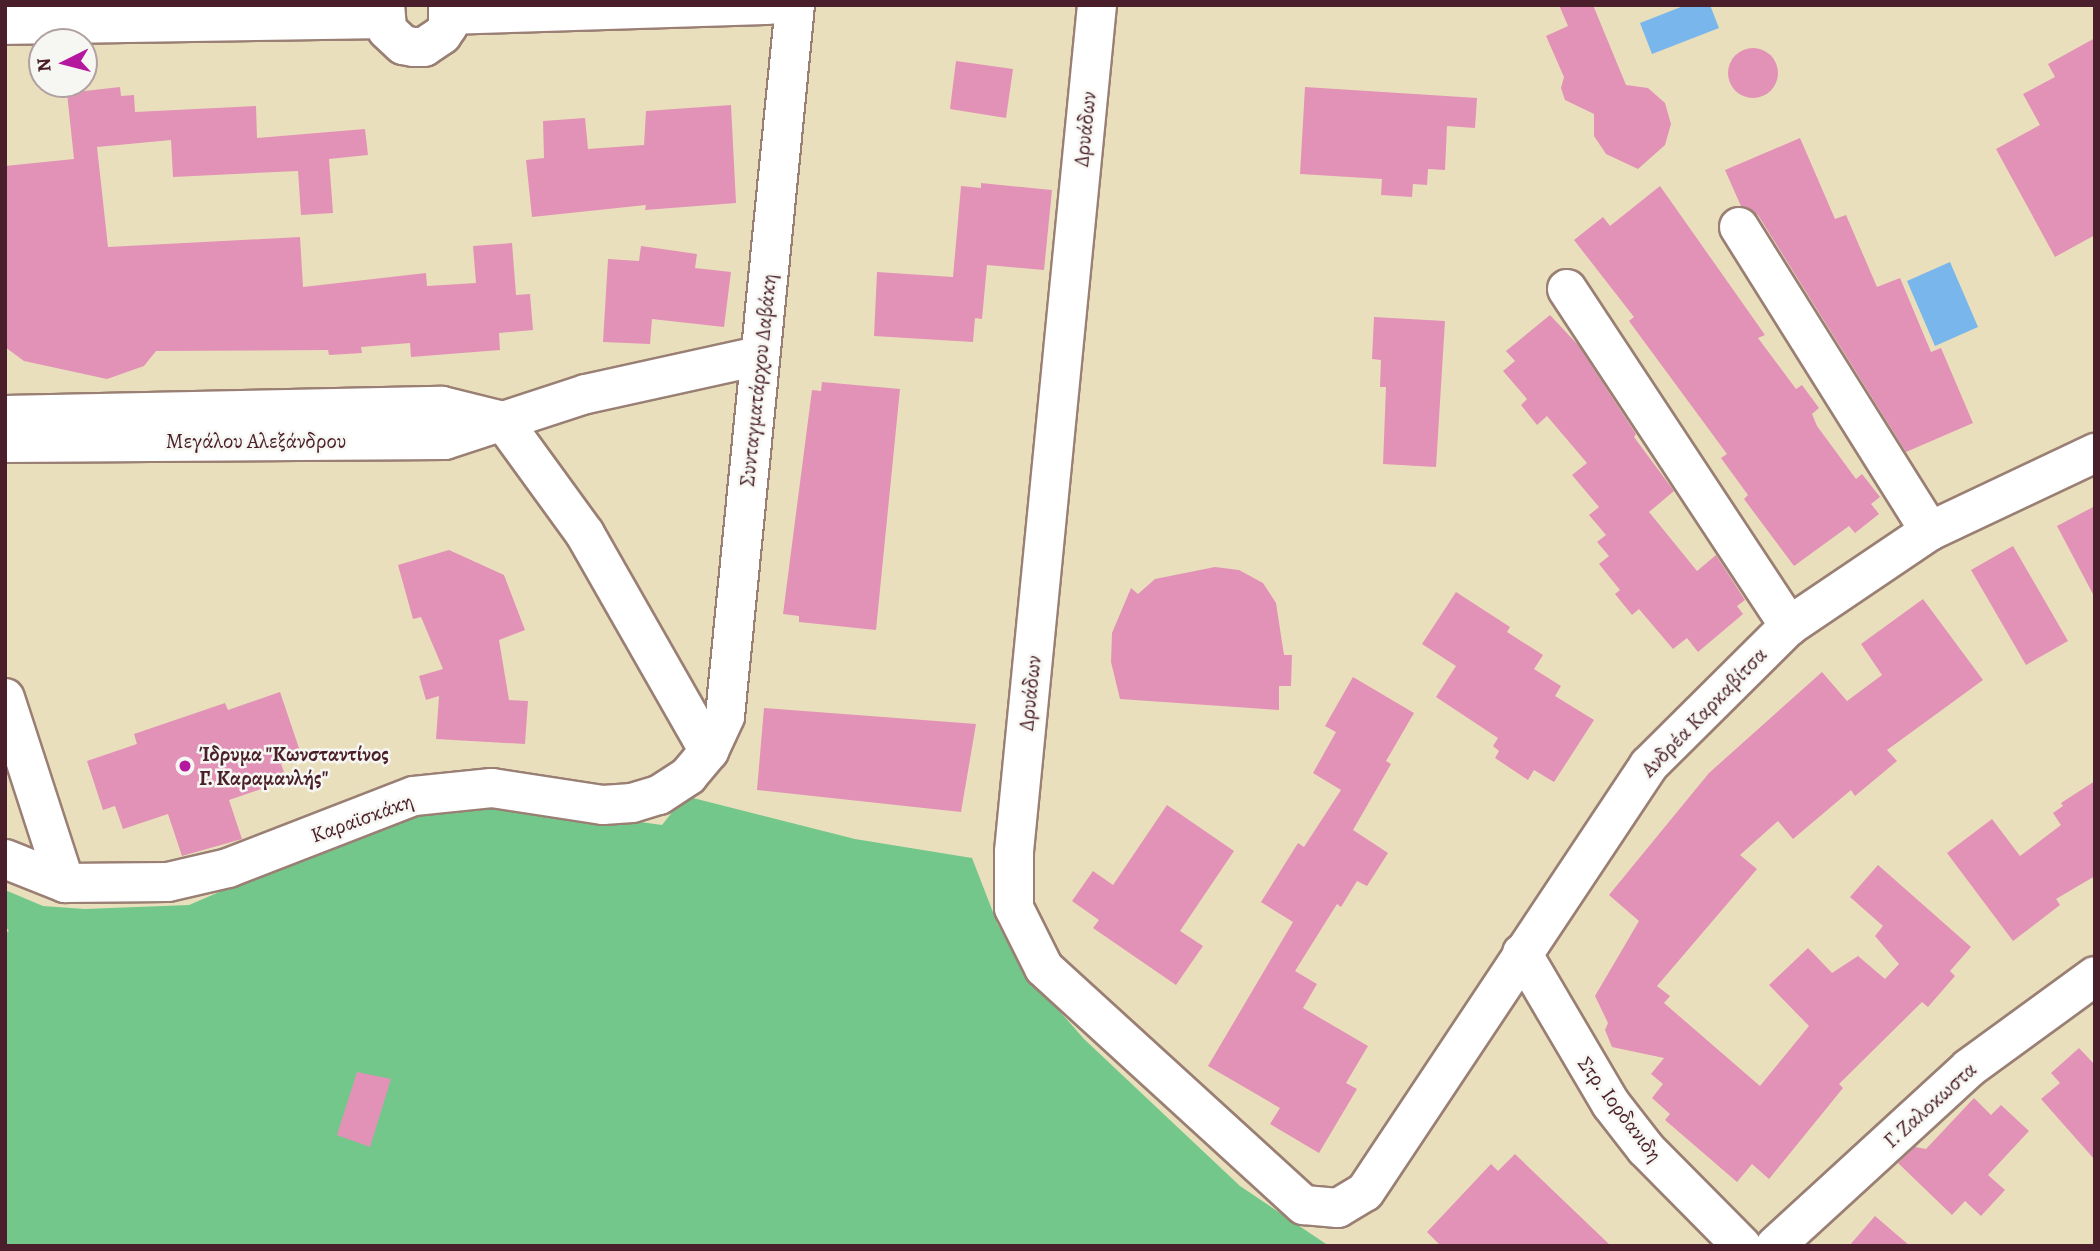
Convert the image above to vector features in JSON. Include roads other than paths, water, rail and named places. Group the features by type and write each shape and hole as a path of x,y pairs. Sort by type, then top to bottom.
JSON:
{"street":[{"path":"5,25 384,12 402,45 424,47 442,35 449,10 770,5"},
{"name":"Συνταγματάρχου Δαβάκη","path":"709,751 725,716 759,356 782,168 795,5"},
{"name":"Δρυάδων","path":"1097,5 1014,852 1014,908 1044,968 1289,1196 1320,1210 1357,1199"},
{"path":"1739,227 1930,531"},
{"path":"1567,289 1789,626"},
{"name":"Μεγάλου Αλεξάνδρου","path":"5,443 445,440 586,394 759,356"},
{"name":"Μεγάλου Αλεξάνδρου","path":"5,415 442,406 503,421"},
{"path":"503,421 585,534 709,751"},
{"name":"Ανδρέα Καρκαβίτσα","path":"1357,1199 1649,765 1789,626 1930,531 2095,453"},
{"path":"5,698 65,883"},
{"name":"Καραϊσκάκη","path":"5,859 65,883 100,886 186,878 228,868 414,796 492,788 603,805 632,803 659,794 688,776 709,751"},
{"name":"Στρ. Ιορδανιδη","path":"1522,953 1611,1104 1646,1149 1742,1246"},
{"name":"Γ. Ζαλοκωστα","path":"1775,1246 1969,1068 2095,976"}],"water":[{"path":"1686,5 1710,5 1719,28 1652,54 1640,23"},
{"path":"1950,262 1978,327 1935,346 1907,281"}],"place":[{"name":"Ίδρυμα \"Κωνσταντίνος Γ. Καραμανλής\"","path":"185,766"}]}
